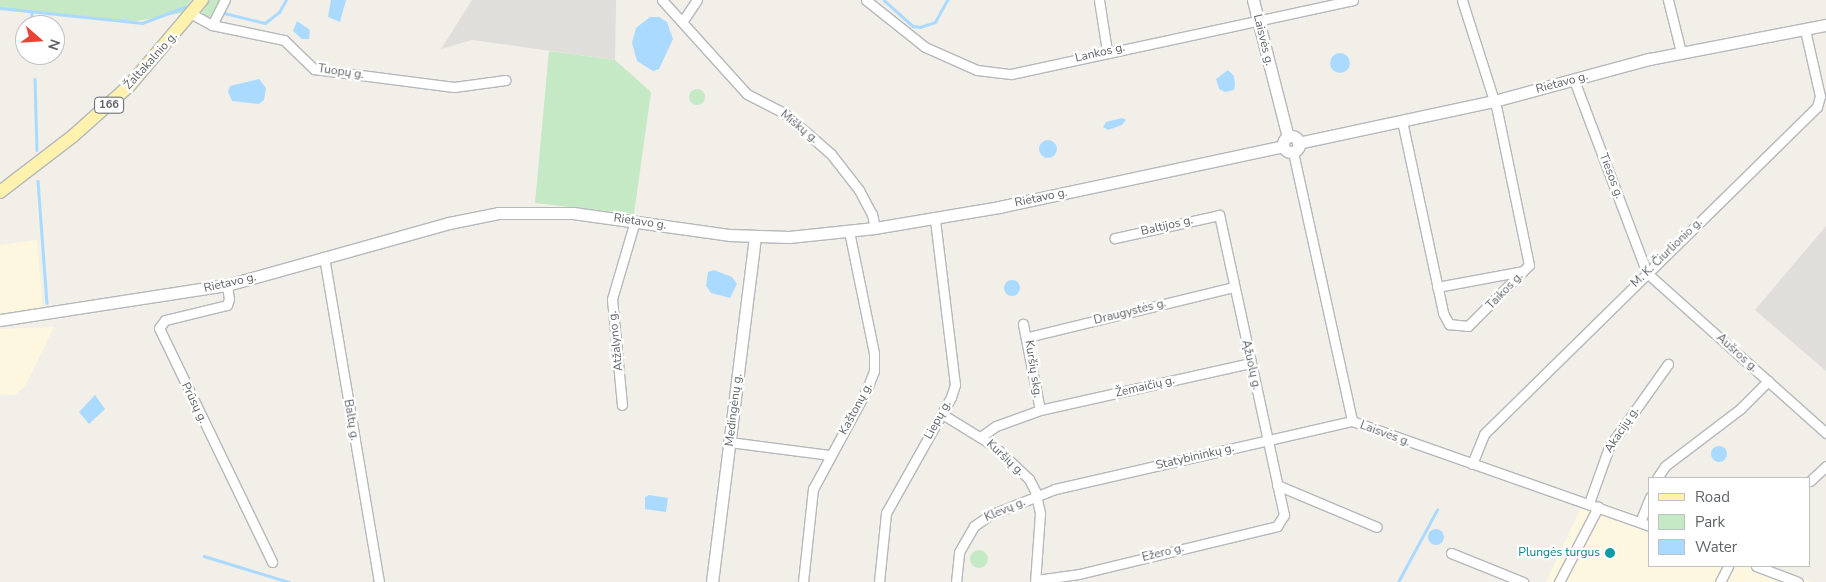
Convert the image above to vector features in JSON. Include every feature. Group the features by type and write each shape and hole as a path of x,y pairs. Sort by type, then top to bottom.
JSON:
{"main road":[{"name":"Žaltakalnio g.","path":"0,192 114,100 192,14 202,0"},
{"name":"Laisvės g.","path":"1253,0 1257,22 1291,145"},
{"name":"Rietavo g.","path":"0,320 227,285 324,257 498,213 539,211 635,221 755,237 789,238 849,232 935,219 1494,101 1681,52 1826,26"},
{"name":"Medingėnų g.","path":"712,582 755,237"}],"street":[{"path":"212,25 225,0"},
{"name":"Miškų g.","path":"662,0 747,94 784,113 831,154 859,190 876,228"},
{"path":"682,22 697,0"},
{"name":"Lankos g.","path":"866,0 925,48 977,70 1010,74 1107,51 1257,22 1353,0"},
{"path":"1099,0 1107,51"},
{"name":"Taikos g.","path":"1402,120 1443,313 1449,324 1468,326 1529,265 1494,101 1462,0"},
{"path":"1668,0 1681,52"},
{"name":"Tuopų g.","path":"192,14 212,25 284,40 314,69 454,87 506,80"},
{"name":"M. K. Čiurlionio g.","path":"1472,464 1484,434 1817,107 1820,96 1805,30"},
{"name":"Tiesos g.","path":"1574,80 1647,273"},
{"name":"Laisvės g.","path":"1291,145 1352,421 1648,525"},
{"name":"Baltijos g.","path":"1115,238 1218,215"},
{"name":"Ąžuolų g.","path":"1218,215 1284,515"},
{"name":"Liepų g.","path":"879,582 886,513 942,414 955,385 935,219"},
{"name":"Atžalyno g.","path":"622,405 612,299 635,221"},
{"name":"Kaštonų g.","path":"803,582 811,498 830,455 867,390 875,362 849,232"},
{"name":"Baltų g.","path":"324,257 379,582"},
{"path":"1438,287 1523,271"},
{"name":"Aušros g.","path":"1647,273 1826,433"},
{"name":"Prūsų g.","path":"227,285 229,299 227,304 165,320 159,328 272,562"},
{"name":"Draugystės g.","path":"1028,337 1233,287"},
{"name":"Kuršių skg.","path":"982,436 996,426 1040,410 1028,337 1023,324"},
{"name":"Žemaičių g.","path":"1040,410 1250,363"},
{"name":"Akacijų g.","path":"1589,503 1609,447 1668,364"},
{"path":"1658,477 1665,466 1740,409 1768,381"},
{"name":"Kuršių g.","path":"942,414 982,436 1029,479 1038,497"},
{"name":"Statybininkų g.","path":"1038,497 1055,489 1352,421"},
{"path":"730,442 830,455"},
{"path":"1811,480 1826,466"},
{"path":"1276,485 1377,527"},
{"path":"1036,581 1038,497"},
{"name":"Klevų g.","path":"956,582 959,552 974,526 990,515 1038,497"},
{"path":"1640,522 1648,502"},
{"path":"1559,582 1598,507"},
{"name":"Ežero g.","path":"1036,581 1079,574 1277,526 1284,515"},
{"path":"1451,553 1523,582"},
{"path":"1720,582 1728,567"},
{"path":"1759,567 1798,582"}],"shaded area":[{"path":"472,0 616,0 615,60 472,40 441,49"},
{"path":"1826,226 1826,371 1755,310"},
{"path":"37,240 43,310 0,315 0,245"},
{"path":"54,327 25,386 15,395 0,394 0,329"},
{"path":"1586,497 1648,518 1648,567 1774,567 1812,582 1546,582"}],"green space":[{"path":"0,0 191,0 182,13 130,22 0,8"},
{"path":"210,0 221,0 209,19 202,12"},
{"path":"549,51 615,60 651,92 634,214 535,203"},
{"path":"697,89 705,97 697,105 689,97"},
{"path":"979,550 985,553 988,559 985,565 979,568 973,565 970,559 973,553"}],"water":[{"path":"331,0 346,0 340,22 328,17"},
{"path":"650,17 659,17 667,22 673,39 659,69 653,71 637,61 632,43 636,28"},
{"path":"297,21 310,30 309,39 302,39 293,31"},
{"path":"1340,53 1347,56 1350,63 1347,70 1340,73 1333,70 1330,63 1333,56"},
{"path":"1228,70 1234,76 1235,85 1234,90 1225,92 1219,89 1216,79"},
{"path":"259,79 266,88 264,100 259,104 232,101 228,92 230,86"},
{"path":"1122,118 1126,120 1122,125 1108,130 1103,127 1106,122"},
{"path":"1048,140 1054,143 1057,149 1054,155 1048,158 1042,155 1039,149 1042,143"},
{"path":"714,270 732,277 737,284 730,298 711,293 706,286 708,272"},
{"path":"1009,280 1015,280 1020,285 1018,294 1009,296 1004,291 1004,285"},
{"path":"95,395 105,409 89,424 79,412"},
{"path":"1716,446 1722,446 1727,451 1725,460 1716,462 1711,457 1711,451"},
{"path":"649,495 668,498 666,512 645,509 645,497"},
{"path":"1433,529 1439,529 1444,534 1442,543 1433,545 1428,540 1428,534"}],"waterway":[{"path":"220,12 265,23 279,12 286,0"},
{"path":"884,0 913,26 920,27 935,22 947,0"},
{"path":"0,8 142,23 185,7"},
{"path":"35,79 37,150"},
{"path":"38,181 47,303"},
{"path":"1398,582 1437,510"},
{"path":"204,556 289,582"}],"place":[{"name":"Plungės turgus","path":"1610,553"}]}
